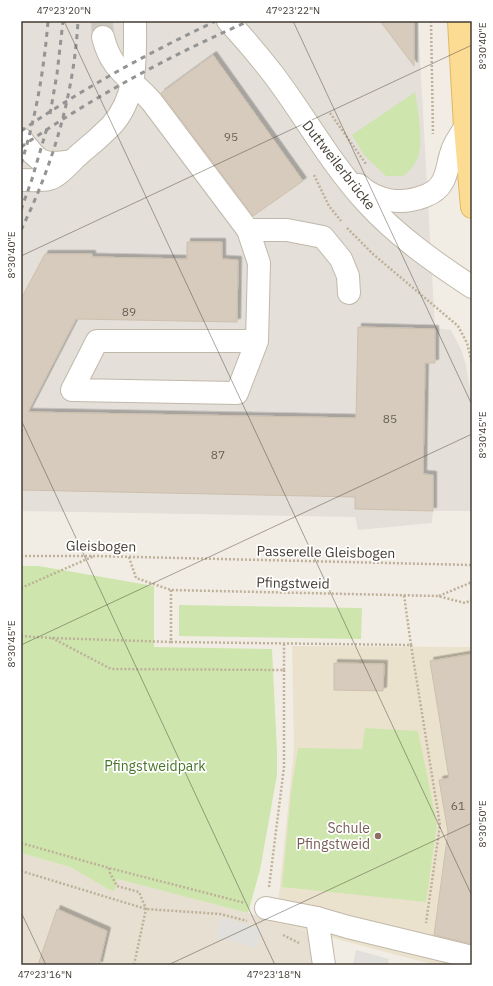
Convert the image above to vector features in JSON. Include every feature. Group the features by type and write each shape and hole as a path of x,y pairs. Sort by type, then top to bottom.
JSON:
{"main road":[{"path":"459,21 465,127 472,207"}],"street":[{"path":"21,180 44,180 61,172 71,161 112,125 127,101 132,82 135,66 135,21"},
{"name":"Duttweilerbrücke","path":"228,21 273,74 331,158 365,202 387,223 425,254 472,287"},
{"path":"103,37 108,54 118,69 152,102 248,230 259,263 257,341 237,393 72,390 96,341 257,341"},
{"path":"331,158 365,190 372,194 401,202 416,200 432,194 438,189 443,181 452,151 465,127"},
{"path":"21,139 34,156 42,162 48,163 71,161"},
{"path":"248,230 287,230 323,237 341,259 348,276 349,293"},
{"path":"266,908 316,918 472,957"},
{"path":"316,918 324,965"}],"path":[{"path":"431,21 433,62 433,139"},
{"path":"351,144 370,168"},
{"path":"312,170 329,206 357,239 458,326 467,343 472,363"},
{"name":"Gleisbogen","path":"21,556 180,558"},
{"path":"21,588 95,556"},
{"name":"Pfingstweid","path":"130,557 136,578 171,590 438,596 465,602 472,600"},
{"name":"Passerelle Gleisbogen","path":"180,558 472,565"},
{"path":"438,596 472,582"},
{"path":"171,590 171,642"},
{"path":"404,595 440,825 423,945"},
{"path":"21,636 171,642 411,645"},
{"path":"52,638 111,669 284,670"},
{"path":"21,843 109,868 266,908 284,768 284,643"},
{"path":"109,868 116,886 139,892 146,909 134,965"},
{"path":"21,871 146,909 220,914 248,922"},
{"path":"276,932 304,945"}],"shaded area":[{"path":"21,21 418,21 435,328 451,330 461,349 466,365 472,401 472,511 433,511 432,523 358,530 355,517 21,511"},
{"name":"Schule Pfingstweid","path":"292,646 472,647 472,965 435,965 276,923 294,750"},
{"path":"21,853 70,867 108,889 115,890 117,879 248,913 320,936 316,965 21,965"},
{"path":"221,917 262,929 256,948 216,937"},
{"path":"356,950 389,959 388,965 353,964"}],"green space":[{"path":"415,92 420,130 420,150 418,158 413,166 403,176 386,176 364,155 352,135"},
{"name":"Pfingstweidpark","path":"21,566 39,566 154,586 154,647 272,649 277,775 260,870 248,913 117,879 115,891 108,889 70,867 21,853"},
{"path":"179,605 362,608 361,639 179,636"},
{"path":"365,728 418,731 437,824 426,902 282,887 291,793 298,748 362,749"}],"building":[{"path":"380,21 414,21 414,66"},
{"path":"213,55 303,181 253,216 161,93"},
{"path":"187,242 222,242 222,259 238,260 237,322 76,319 28,412 356,418 358,327 435,329 435,363 425,363 423,474 433,475 433,511 355,509 355,497 21,490 21,299 45,254 92,254 92,257 187,259"},
{"path":"472,654 472,944 434,935 448,832 439,780 449,778 430,661"},
{"path":"334,663 384,664 383,691 334,690"},
{"path":"57,909 107,931 99,965 38,965"}],"tunnel":[{"path":"102,21 103,37"}],"railway":[{"path":"21,164 39,93 48,21"},
{"path":"50,114 57,74 63,21"},
{"path":"21,230 43,180 60,128 72,75 78,21"},
{"path":"21,131 116,72 216,21"},
{"path":"21,147 76,111 132,78 190,48 249,21"},
{"path":"21,210 47,128"}],"place":[{"name":"Schule Pfingstweid","path":"378,836"}]}
